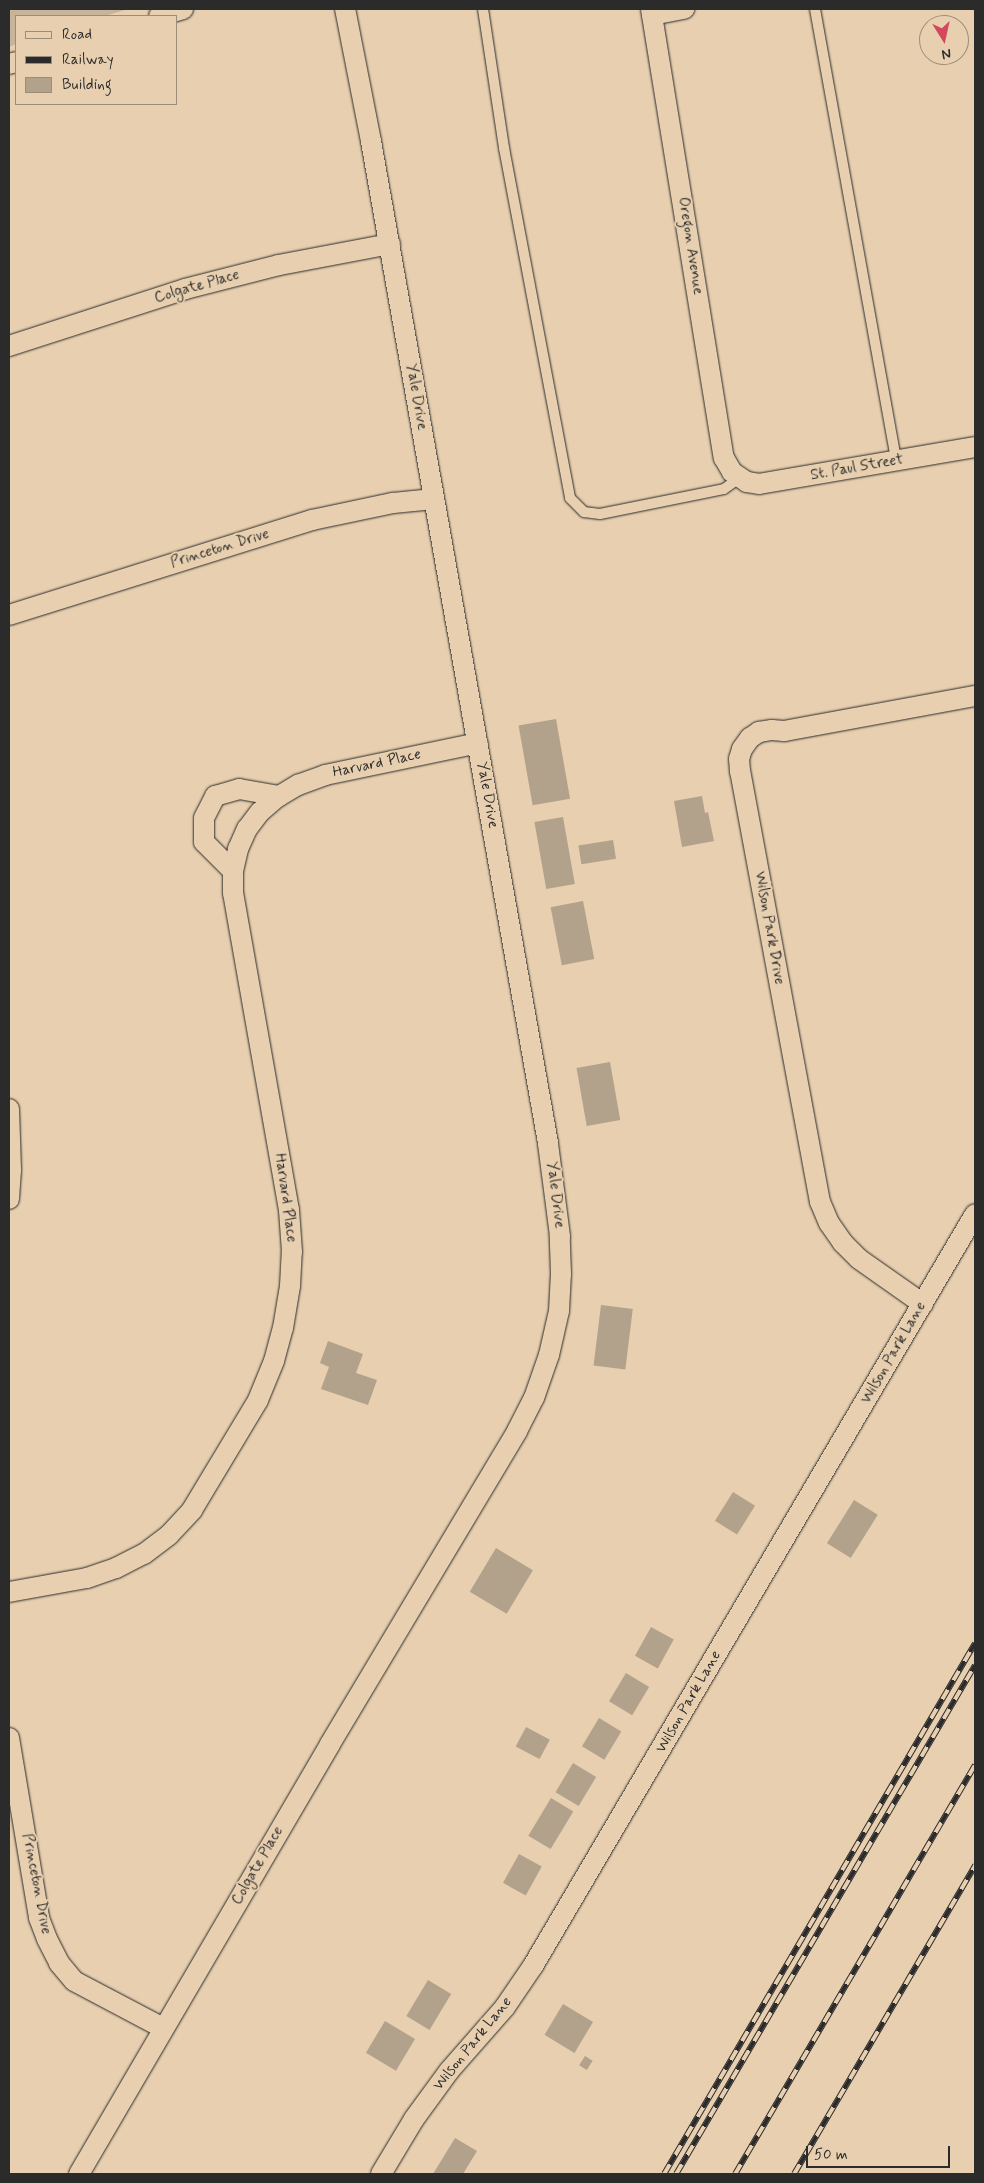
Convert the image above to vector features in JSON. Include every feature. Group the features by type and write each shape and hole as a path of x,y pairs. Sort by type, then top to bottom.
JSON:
{"street":[{"path":"162,15 183,9"},
{"name":"Yale Drive","path":"345,9 390,244 478,743 548,1143 560,1236 561,1274 559,1311 549,1355 534,1398 440,1560"},
{"path":"651,12 684,9"},
{"name":"Oregon Avenue","path":"651,12 724,458 732,472 739,478"},
{"name":"Colgate Place","path":"9,346 185,289 279,265 390,244"},
{"name":"St. Paul Street","path":"739,478 759,484 975,447"},
{"name":"Princeton Drive","path":"9,615 344,511 434,499"},
{"name":"Wilson Park Drive","path":"923,1304 859,1259 842,1243 829,1223 820,1202 739,759 742,749 750,738 759,732 784,731 975,696"},
{"name":"Harvard Place","path":"9,1592 87,1578 116,1568 144,1554 169,1535 192,1510 258,1400 274,1361 283,1328 290,1286 292,1252 289,1210 233,893 233,871 238,849 247,829 260,812 279,796 298,785 325,775 478,743"},
{"path":"233,871 204,842 204,818 216,796 239,790 279,796"},
{"path":"9,1109 11,1170 9,1199"},
{"name":"Wilson Park Lane","path":"381,2174 414,2119 444,2078 505,2007 533,1966 975,1214"},
{"name":"Colgate Place","path":"79,2174 440,1560"},
{"name":"Princeton Drive","path":"9,1738 39,1918 46,1939 59,1963 74,1980 164,2028"}],"lane":[{"path":"483,9 504,148 570,498 584,512 600,514 724,489 739,478"},
{"path":"815,9 896,461"}],"shaded area":[{"path":"9,9 128,9 108,15 15,15 15,44 9,47"}],"building":[{"path":"556,719 570,799 533,805 519,726"},
{"path":"702,796 705,813 708,812 714,841 682,847 674,801"},
{"path":"563,817 575,884 546,889 534,822"},
{"path":"613,840 616,859 581,864 578,845"},
{"path":"583,901 594,959 562,965 551,907"},
{"path":"610,1062 620,1120 587,1126 577,1068"},
{"path":"601,1305 633,1309 625,1369 594,1366"},
{"path":"328,1341 363,1354 356,1373 377,1380 368,1405 321,1389 329,1367 320,1363"},
{"path":"733,1492 755,1506 737,1535 715,1521"},
{"path":"854,1500 878,1515 851,1558 827,1543"},
{"path":"496,1548 533,1570 507,1614 470,1592"},
{"path":"651,1627 674,1640 658,1668 635,1656"},
{"path":"626,1673 649,1687 632,1715 609,1701"},
{"path":"599,1718 621,1731 604,1760 582,1746"},
{"path":"526,1727 550,1740 540,1759 516,1746"},
{"path":"573,1763 596,1777 579,1806 555,1792"},
{"path":"551,1798 573,1811 551,1849 528,1836"},
{"path":"519,1854 542,1867 526,1895 503,1883"},
{"path":"428,1980 451,1994 430,2030 406,2016"},
{"path":"563,2004 593,2022 574,2053 544,2035"},
{"path":"385,2021 415,2039 396,2071 366,2053"},
{"path":"585,2056 593,2061 587,2070 579,2065"},
{"path":"455,2138 477,2151 463,2174 433,2174"}],"railway":[{"path":"664,2174 975,1643"},
{"path":"676,2174 975,1665"},
{"path":"735,2174 975,1765"},
{"path":"794,2174 975,1865"}]}
